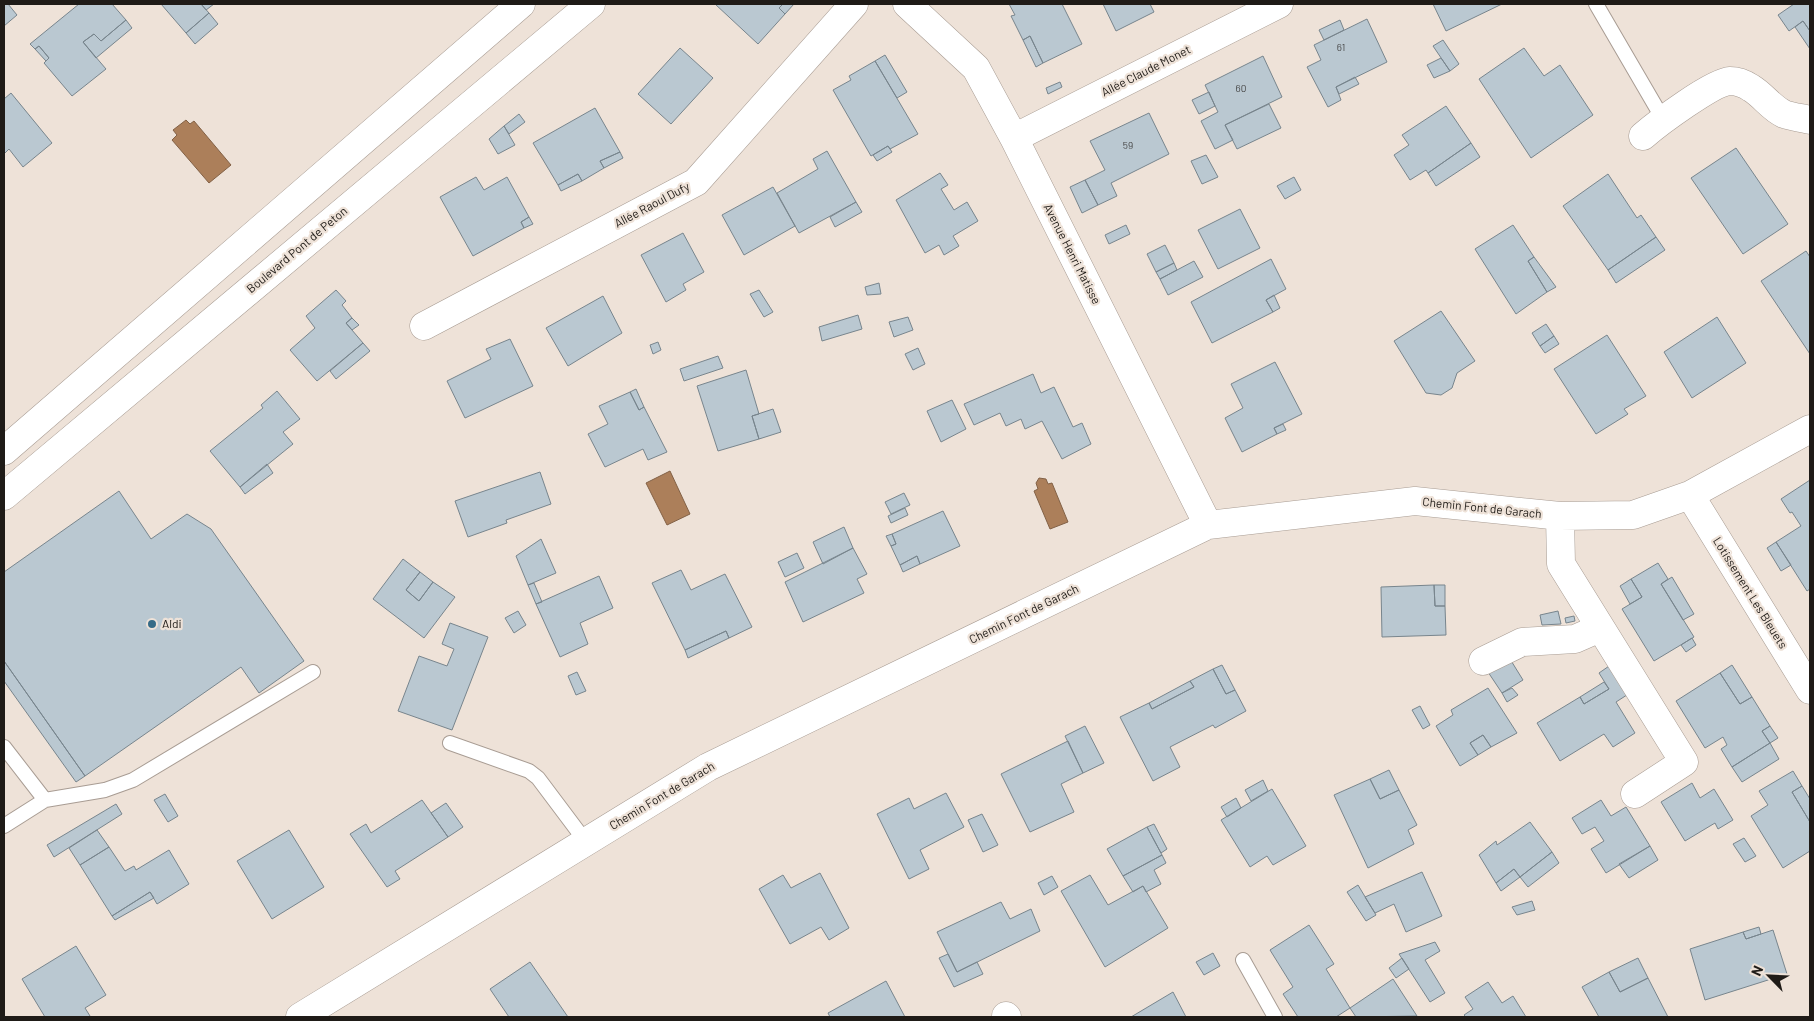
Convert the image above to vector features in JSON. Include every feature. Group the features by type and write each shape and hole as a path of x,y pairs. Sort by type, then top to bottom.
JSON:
{"street":[{"path":"4,452 521,4"},
{"name":"Boulevard Pont de Peton","path":"4,496 591,4"},
{"name":"Allée Raoul Dufy","path":"424,326 696,182 854,4"},
{"name":"Avenue Henri Matisse","path":"907,4 976,68 1014,138 1208,525"},
{"name":"Allée Claude Monet","path":"1014,138 1279,4"},
{"path":"1653,127 1714,87 1729,81 1742,83 1754,89 1770,104 1785,114 1810,120"},
{"name":"Chemin Font de Garach","path":"300,1017 708,767 1208,525 1415,501 1560,516 1633,515 1690,496 1810,429"},
{"name":"Lotissement Les Bleuets","path":"1690,496 1810,690"},
{"path":"1560,516 1561,564 1684,762 1635,794"},
{"path":"1483,661 1522,642 1575,639 1600,628"}],"lane":[{"path":"1596,4 1653,127"},
{"path":"4,826 45,800 104,790 133,780 313,672"},
{"path":"450,743 529,771 538,778 586,842"},
{"path":"4,747 45,800"},
{"path":"1243,960 1275,1017"}],"shaded area":[{"path":"186,120 190,124 194,121 231,165 209,183 172,140 177,135 173,130"},
{"path":"670,471 690,514 667,525 646,483"},
{"path":"1039,478 1046,479 1048,484 1052,483 1068,522 1050,529 1034,491 1038,489 1036,483"}],"building":[{"path":"4,4 8,4 17,15 4,26"},
{"path":"79,4 112,4 126,20 101,41 94,34 83,42 106,69 72,96 44,63 49,58 39,46 35,49 30,44"},
{"path":"161,4 201,4 209,13 186,33"},
{"path":"201,4 214,4 206,10"},
{"path":"715,4 783,4 779,8 785,14 758,44"},
{"path":"783,4 794,4 785,14 779,8"},
{"path":"1009,4 1062,4 1082,44 1043,63 1030,36 1023,40 1011,16 1015,15"},
{"path":"1103,4 1150,4 1154,12 1116,31"},
{"path":"1433,4 1502,4 1446,31"},
{"path":"1794,4 1810,4 1810,31 1803,21 1789,31 1778,15"},
{"path":"209,13 218,24 195,44 186,33"},
{"path":"1367,19 1387,62 1336,87 1341,100 1328,107 1307,67 1321,60 1314,45"},
{"path":"126,20 132,28 96,58 83,42 94,34 101,41"},
{"path":"1340,20 1344,30 1324,40 1319,30"},
{"path":"1803,21 1810,31 1810,49 1795,27"},
{"path":"1030,36 1043,63 1036,67 1023,40"},
{"path":"1443,40 1459,64 1450,71 1433,46"},
{"path":"39,46 49,58 46,61 35,49"},
{"path":"680,48 713,78 671,124 638,94"},
{"path":"1524,48 1544,76 1560,65 1593,115 1531,158 1479,79"},
{"path":"885,55 907,92 897,98 875,61"},
{"path":"1263,56 1282,97 1225,125 1233,140 1215,149 1201,121 1218,112 1205,85"},
{"path":"1441,58 1450,71 1434,78 1427,65"},
{"path":"875,61 918,134 890,149 888,146 871,156 833,90 851,80 849,76"},
{"path":"1355,77 1359,84 1339,94 1336,87"},
{"path":"1060,82 1062,87 1048,94 1046,88"},
{"path":"1209,92 1215,106 1199,114 1192,100"},
{"path":"11,93 52,143 23,167 9,149 4,154 4,99"},
{"path":"1269,104 1281,128 1237,149 1225,125"},
{"path":"1446,106 1471,143 1428,173 1426,170 1410,180 1394,155 1409,145 1402,135"},
{"path":"595,108 620,152 600,161 604,168 582,181 578,174 558,185 533,143"},
{"path":"1149,113 1169,154 1111,183 1117,196 1098,205 1085,180 1105,170 1090,141"},
{"path":"519,114 525,122 509,134 504,126"},
{"path":"504,126 515,145 498,154 489,139"},
{"path":"1471,143 1480,157 1436,186 1428,173"},
{"path":"888,146 892,152 877,161 873,155"},
{"path":"1736,148 1788,224 1743,254 1691,178"},
{"path":"827,151 856,202 799,233 777,193 818,169 813,159"},
{"path":"620,152 623,158 604,168 600,161"},
{"path":"1206,155 1218,177 1202,184 1191,161"},
{"path":"940,173 948,185 941,189 954,210 967,202 978,221 953,236 959,246 944,255 939,245 925,253 896,200"},
{"path":"578,174 582,181 561,191 558,185"},
{"path":"1608,174 1637,218 1641,215 1656,237 1608,270 1563,206"},
{"path":"476,177 484,190 507,177 529,217 521,222 524,228 473,256 440,197"},
{"path":"1294,177 1301,190 1285,199 1277,186"},
{"path":"1085,180 1098,205 1082,213 1070,187"},
{"path":"773,187 795,226 744,255 722,215"},
{"path":"856,202 862,212 835,227 830,217"},
{"path":"1240,209 1260,248 1218,269 1198,230"},
{"path":"529,217 533,224 524,228 521,222"},
{"path":"1126,225 1130,234 1109,244 1105,235"},
{"path":"1513,225 1534,257 1528,261 1547,292 1516,314 1475,249"},
{"path":"683,233 704,272 683,284 686,290 666,302 641,255"},
{"path":"1656,237 1665,250 1616,283 1608,270"},
{"path":"1165,245 1174,263 1156,272 1147,254"},
{"path":"1806,251 1810,257 1810,354 1761,281"},
{"path":"1534,257 1556,287 1547,292 1528,261"},
{"path":"1271,259 1286,289 1266,300 1273,312 1212,343 1191,302"},
{"path":"1194,261 1203,277 1168,295 1160,279"},
{"path":"1174,263 1177,270 1160,279 1156,272"},
{"path":"879,283 881,294 867,295 865,287"},
{"path":"336,290 346,301 342,305 352,318 346,323 363,343 317,381 290,350 315,328 306,316"},
{"path":"759,290 773,312 764,317 750,294"},
{"path":"1274,295 1280,308 1273,312 1266,300"},
{"path":"603,296 622,333 568,366 546,328"},
{"path":"1441,311 1475,361 1457,373 1452,388 1441,395 1426,393 1394,341"},
{"path":"858,315 862,329 822,341 819,327"},
{"path":"908,317 913,330 894,337 889,322"},
{"path":"1717,317 1746,363 1692,398 1664,352"},
{"path":"352,318 359,325 352,330 346,323"},
{"path":"1546,324 1554,336 1540,346 1532,333"},
{"path":"1607,335 1646,396 1624,409 1628,414 1596,434 1554,369"},
{"path":"1554,336 1559,344 1545,353 1540,346"},
{"path":"510,339 533,386 465,418 447,381 491,359 486,349"},
{"path":"658,342 661,350 653,354 650,345"},
{"path":"363,343 370,351 336,379 330,371"},
{"path":"918,348 925,364 913,370 905,354"},
{"path":"718,356 723,368 684,381 680,369"},
{"path":"1275,362 1302,414 1274,428 1277,434 1242,452 1225,418 1243,408 1231,384"},
{"path":"746,370 759,414 752,416 759,439 718,451 697,386"},
{"path":"1033,374 1041,393 1054,387 1073,427 1082,423 1091,444 1062,459 1042,421 1025,429 1021,419 1006,426 1000,413 974,425 964,404"},
{"path":"636,389 644,407 639,410 630,392"},
{"path":"277,391 300,419 283,432 293,444 240,487 210,451 263,408 261,405"},
{"path":"630,392 639,410 644,407 667,452 648,460 643,449 605,467 588,434 608,424 599,406"},
{"path":"952,400 966,429 941,442 927,411"},
{"path":"773,409 781,432 759,439 752,416"},
{"path":"1283,424 1286,430 1277,434 1274,428"},
{"path":"267,464 273,473 245,494 240,487"},
{"path":"540,472 551,504 506,520 507,523 468,537 455,501"},
{"path":"1810,480 1810,589 1807,591 1776,542 1801,526 1781,499"},
{"path":"119,491 151,539 187,514 211,529 304,661 259,693 241,667 85,776 4,661 4,572"},
{"path":"904,493 910,505 891,514 885,502"},
{"path":"905,508 908,515 891,523 888,516"},
{"path":"943,511 960,546 920,564 917,556 900,565 891,546 896,544 892,534"},
{"path":"844,527 853,548 823,564 813,542"},
{"path":"892,534 896,544 891,546 886,536"},
{"path":"541,539 556,573 528,585 516,556"},
{"path":"1776,542 1791,565 1781,571 1767,548"},
{"path":"853,548 867,574 857,579 864,593 803,622 785,582"},
{"path":"797,553 804,568 785,577 778,562"},
{"path":"917,556 920,564 903,572 900,565"},
{"path":"403,559 420,572 406,590 419,601 433,582 455,597 424,638 373,599"},
{"path":"1658,563 1668,579 1661,584 1694,637 1654,661 1622,609 1642,597 1631,579"},
{"path":"681,570 691,590 725,574 752,627 729,638 726,631 685,650 652,583"},
{"path":"420,572 433,582 419,601 406,590"},
{"path":"599,576 613,608 580,623 588,644 560,657 536,604"},
{"path":"1672,577 1694,614 1683,620 1661,584"},
{"path":"1631,579 1642,597 1630,604 1620,586"},
{"path":"534,583 542,602 536,604 528,585"},
{"path":"1434,585 1445,585 1445,606 1435,606"},
{"path":"1434,585 1435,606 1445,606 1446,635 1382,637 1381,587"},
{"path":"518,611 526,625 514,633 505,618"},
{"path":"1558,611 1561,624 1542,625 1540,615"},
{"path":"1574,616 1575,621 1566,623 1565,618"},
{"path":"450,623 488,637 452,730 398,711 419,656 447,666 454,649 442,644"},
{"path":"726,631 729,638 688,658 685,650"},
{"path":"1692,638 1696,645 1686,652 1681,645"},
{"path":"1510,659 1523,680 1502,693 1488,672"},
{"path":"4,661 85,776 76,782 4,681"},
{"path":"1612,664 1630,693 1616,702 1635,733 1613,747 1604,734 1560,761 1537,723 1580,697 1584,704 1609,689 1599,673"},
{"path":"1222,665 1235,690 1226,694 1213,669"},
{"path":"1732,665 1752,697 1740,704 1720,673"},
{"path":"1213,669 1226,694 1235,690 1246,711 1215,728 1213,725 1170,747 1180,767 1153,781 1120,717 1149,703 1152,709 1194,687 1190,681"},
{"path":"577,672 586,691 576,695 568,676"},
{"path":"1720,673 1740,704 1752,697 1770,726 1762,731 1770,743 1732,767 1721,749 1727,745 1723,737 1705,748 1676,701"},
{"path":"1190,681 1194,687 1152,709 1149,703"},
{"path":"1604,682 1609,689 1584,704 1580,697"},
{"path":"1488,688 1517,733 1491,747 1483,735 1470,743 1478,755 1460,766 1436,726 1453,715 1451,710"},
{"path":"1512,688 1518,695 1507,702 1502,693"},
{"path":"1420,706 1430,725 1423,729 1412,710"},
{"path":"1085,726 1104,763 1083,773 1065,736"},
{"path":"1770,726 1778,738 1770,743 1762,731"},
{"path":"1483,735 1491,747 1478,755 1470,743"},
{"path":"1068,741 1083,773 1061,784 1074,812 1030,832 1001,774"},
{"path":"1770,743 1779,759 1742,782 1732,767"},
{"path":"1389,770 1399,790 1380,799 1370,779"},
{"path":"1793,771 1802,786 1792,792 1810,822 1810,851 1783,868 1751,816 1768,805 1759,791"},
{"path":"1370,779 1380,799 1399,790 1417,825 1408,830 1414,844 1368,868 1334,795"},
{"path":"1263,780 1268,791 1251,801 1245,790"},
{"path":"1692,783 1700,798 1714,789 1733,820 1718,829 1715,823 1685,841 1661,802"},
{"path":"1802,786 1810,799 1810,822 1792,792"},
{"path":"1272,789 1306,846 1273,865 1267,856 1250,867 1221,820"},
{"path":"946,793 964,827 920,850 929,869 909,879 877,814 909,798 914,809"},
{"path":"165,794 178,816 168,822 154,800"},
{"path":"1236,798 1241,808 1227,817 1221,807"},
{"path":"422,800 448,837 395,871 400,879 387,887 350,834 366,824 371,833"},
{"path":"1601,800 1611,816 1626,807 1650,846 1606,873 1591,849 1604,841 1595,827 1582,834 1572,818"},
{"path":"446,803 463,827 448,837 431,813"},
{"path":"116,804 122,814 54,857 47,845"},
{"path":"982,814 998,845 983,852 968,820"},
{"path":"1530,822 1552,852 1520,877 1514,869 1496,883 1479,855 1496,841 1497,845"},
{"path":"1154,824 1167,849 1161,853 1147,827"},
{"path":"1147,827 1162,855 1123,876 1107,849"},
{"path":"97,830 109,847 80,865 69,848"},
{"path":"289,830 324,887 272,919 237,861"},
{"path":"1744,838 1756,856 1745,862 1733,844"},
{"path":"1650,846 1658,860 1629,878 1619,864"},
{"path":"109,847 125,871 134,866 136,870 169,850 189,884 157,904 150,892 112,916 80,865"},
{"path":"1552,852 1559,863 1528,887 1520,877"},
{"path":"1162,855 1166,863 1154,870 1161,884 1146,892 1143,886 1133,892 1123,876"},
{"path":"1514,869 1520,877 1501,891 1496,883"},
{"path":"1422,872 1442,916 1406,932 1394,904 1375,913 1365,897"},
{"path":"820,873 849,928 829,940 821,927 790,944 759,889 783,875 791,888"},
{"path":"1090,875 1108,905 1143,886 1168,928 1105,967 1061,891"},
{"path":"1052,876 1058,887 1044,895 1038,883"},
{"path":"1358,885 1376,915 1366,921 1347,892"},
{"path":"150,892 154,898 115,920 112,916"},
{"path":"1532,901 1535,910 1517,915 1512,907"},
{"path":"1001,902 1010,919 1031,909 1040,931 957,972 937,932"},
{"path":"1309,925 1334,964 1326,969 1350,1008 1336,1017 1298,1017 1283,994 1293,987 1270,950"},
{"path":"1759,927 1761,934 1746,939 1743,932"},
{"path":"1773,930 1787,974 1705,1000 1690,949 1743,932 1746,939"},
{"path":"1435,942 1440,951 1425,960 1445,993 1430,1002 1399,954"},
{"path":"76,946 106,995 85,1008 90,1016 88,1017 45,1017 22,979"},
{"path":"1213,953 1220,966 1204,975 1196,962"},
{"path":"948,954 957,972 977,962 983,974 954,987 939,958"},
{"path":"1402,958 1409,969 1396,978 1389,968"},
{"path":"1638,958 1648,978 1620,992 1609,972"},
{"path":"530,962 568,1017 509,1017 490,989"},
{"path":"1609,972 1620,992 1648,978 1668,1017 1599,1017 1582,987"},
{"path":"1393,979 1417,1016 1356,1017 1350,1008"},
{"path":"886,981 905,1017 830,1017 828,1013"},
{"path":"1488,982 1502,1003 1513,996 1526,1017 1466,1017 1464,1015 1473,1009 1465,997"},
{"path":"1173,992 1186,1017 1131,1017"}],"place":[{"name":"Aldi","path":"152,624"}]}
